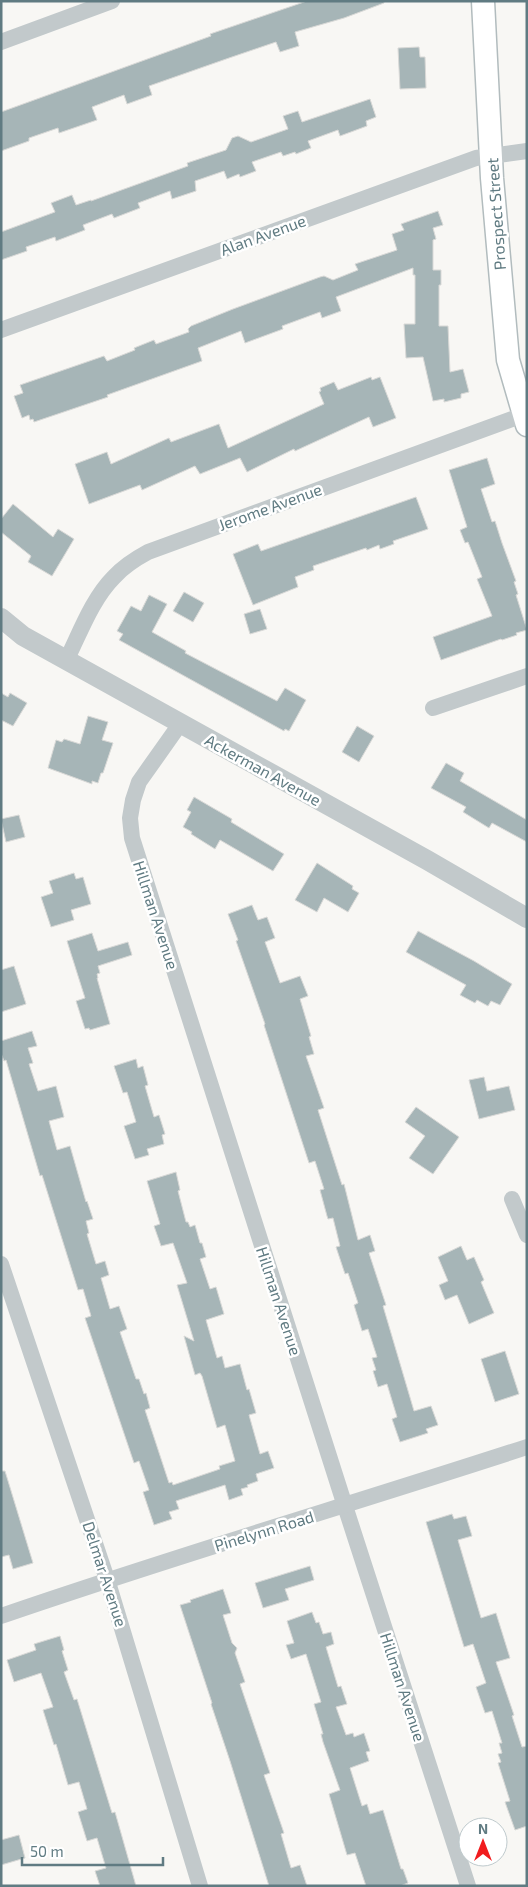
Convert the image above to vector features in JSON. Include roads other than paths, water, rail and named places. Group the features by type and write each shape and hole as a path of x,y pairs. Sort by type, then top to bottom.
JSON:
{"main road":[{"name":"Prospect Street","path":"483,1 492,155 508,360 525,420"}],"street":[{"path":"1,42 112,1"},
{"name":"Alan Avenue","path":"1,330 476,158 527,151"},
{"name":"Jerome Avenue","path":"66,660 98,598 112,578 127,564 148,552 525,420"},
{"name":"Ackerman Avenue","path":"1,618 23,636 427,860 527,918"},
{"path":"433,708 527,676"},
{"name":"Hillman Avenue","path":"180,724 139,782 132,800 130,818 132,838 468,1886"},
{"path":"512,1199 527,1234"},
{"name":"Delmar Avenue","path":"1,1264 107,1580 200,1886"},
{"name":"Pinelynn Road","path":"1,1616 107,1580 527,1447"}]}
